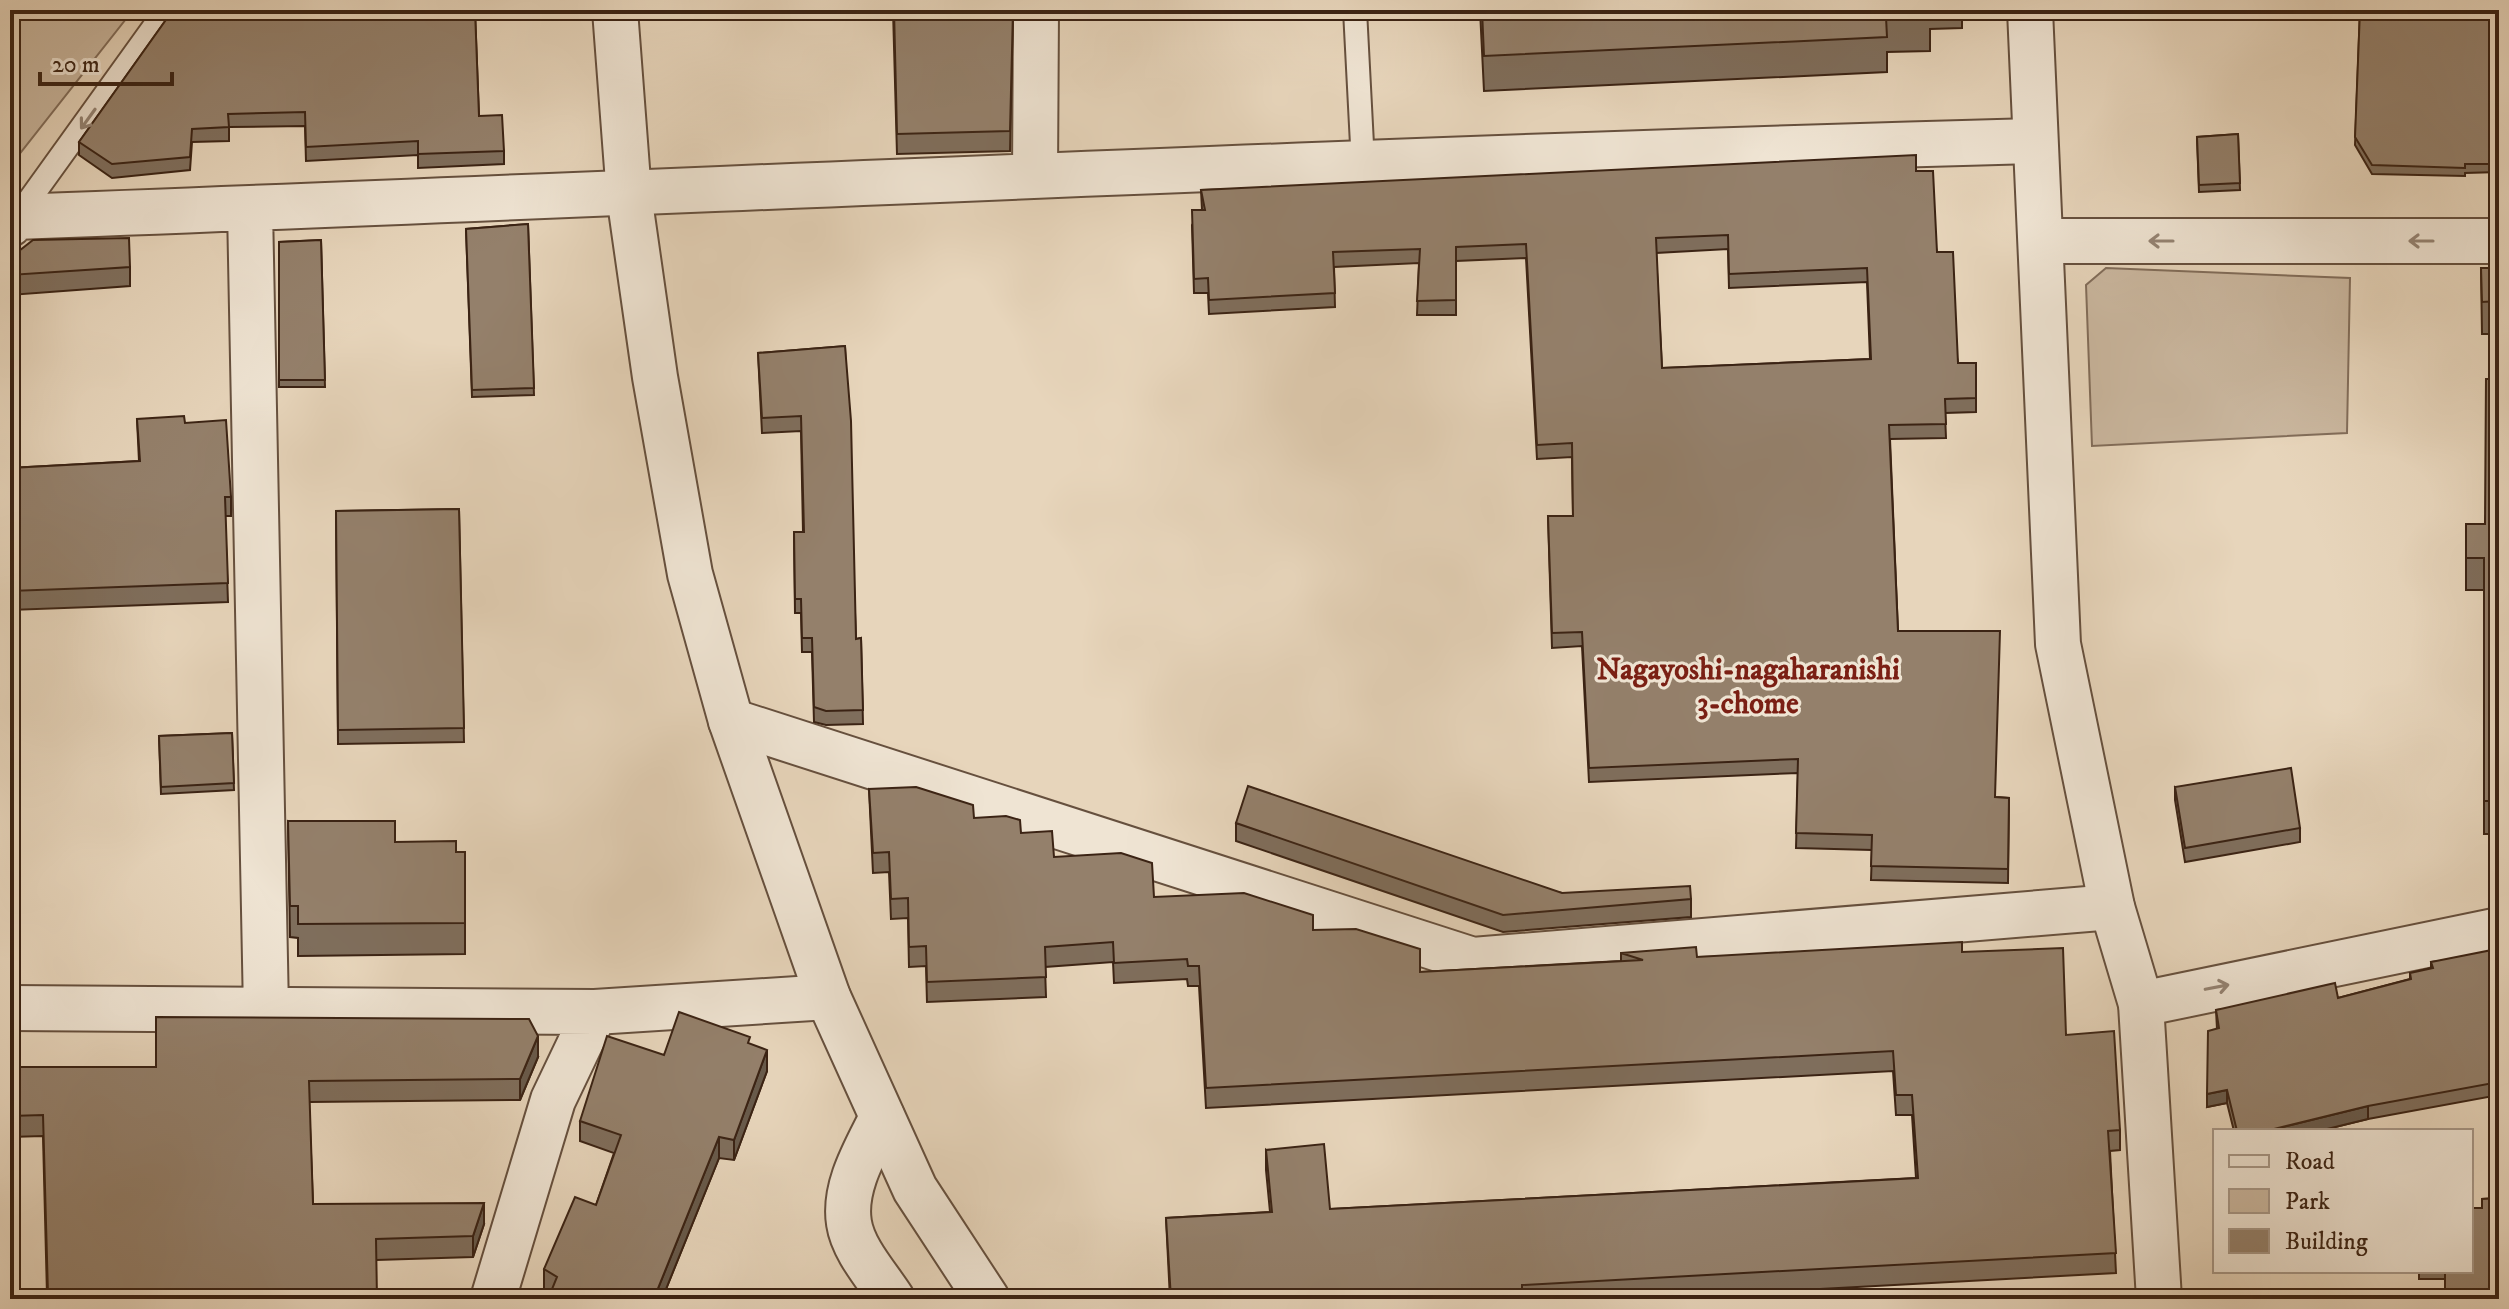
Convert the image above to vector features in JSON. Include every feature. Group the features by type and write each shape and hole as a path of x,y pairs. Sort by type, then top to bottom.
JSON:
{"street":[{"path":"615,10 629,195 655,377 690,574 731,721 828,997 915,1189 987,1299"},
{"path":"1035,175 1036,10"},
{"path":"2030,10 2033,141 2041,241 2058,644 2112,907 2141,1004 2159,1299"},
{"path":"13,221 1035,175 2033,141"},
{"path":"250,209 266,1010"},
{"path":"2041,241 2499,241"},
{"path":"731,721 1473,960 2112,907"},
{"path":"2141,1004 2499,930"},
{"path":"10,1008 595,1012 828,997"},
{"path":"493,1299 553,1100 595,1012"},
{"path":"882,1117 856,1170 849,1224 857,1245 892,1299"}],"lane":[{"path":"13,221 166,10"},
{"path":"1355,10 1363,164"}],"green space":[{"path":"10,10 133,10 10,166"},
{"path":"2106,268 2350,278 2347,433 2092,446 2086,285"}],"building":[{"path":"173,10 475,10 479,116 502,115 504,151 418,154 418,141 306,147 305,112 228,114 229,127 192,129 190,157 112,164 79,142"},
{"path":"894,10 1013,10 1010,131 897,134"},
{"path":"1482,10 1930,10 1930,15 1886,17 1887,37 1484,56"},
{"path":"2360,10 2499,10 2499,164 2465,164 2465,168 2372,165 2355,137"},
{"path":"2238,134 2240,183 2199,185 2197,137"},
{"path":"1916,155 1916,171 1933,171 1937,252 1953,252 1958,363 1976,363 1976,398 1945,399 1946,424 1889,425 1898,631 2000,631 1995,797 2009,798 2008,869 1871,866 1872,835 1796,833 1798,759 1589,768 1582,632 1552,633 1548,516 1573,516 1572,443 1537,445 1526,244 1456,247 1456,300 1417,301 1420,249 1333,252 1335,293 1209,300 1208,278 1194,279 1192,210 1205,210 1201,190","holes":["1728,235 1729,274 1867,268 1871,359 1662,368 1656,238"]},
{"path":"528,224 534,388 472,390 466,229"},
{"path":"129,238 130,267 10,275 10,258 33,240"},
{"path":"321,240 325,380 279,380 279,242"},
{"path":"2481,268 2499,268 2499,301 2482,302"},
{"path":"845,346 851,421 856,639 861,638 863,710 826,711 814,707 812,638 802,638 801,599 795,599 794,532 804,532 801,416 762,418 758,353"},
{"path":"2486,379 2499,379 2499,801 2484,801 2484,558 2466,558 2466,524 2485,524"},
{"path":"184,416 185,423 226,420 231,497 225,497 228,583 10,591 10,468 140,461 137,419"},
{"path":"459,509 464,728 338,730 336,511"},
{"path":"232,733 234,783 161,787 159,736"},
{"path":"2291,768 2300,828 2185,848 2175,787"},
{"path":"1248,786 1562,893 1690,886 1691,899 1503,915 1236,823"},
{"path":"916,787 973,805 974,818 1006,816 1020,820 1021,833 1052,831 1054,857 1121,853 1152,863 1154,897 1244,893 1313,915 1313,930 1356,929 1420,949 1420,972 1643,960 1621,953 1696,947 1697,957 1962,942 1962,952 2063,948 2066,1035 2114,1031 2120,1130 2108,1131 2116,1253 1522,1285 1522,1299 1465,1299 1464,1289 1281,1299 1171,1299 1166,1218 1272,1212 1266,1150 1324,1144 1330,1209 1918,1178 1912,1095 1896,1095 1893,1051 1206,1088 1199,966 1188,966 1187,959 1114,963 1113,942 1045,947 1046,977 927,982 926,946 909,947 908,898 891,899 889,852 873,853 869,789"},
{"path":"288,821 395,821 395,842 456,841 456,852 465,852 465,923 298,924 298,906 290,906"},
{"path":"2492,950 2494,956 2499,955 2499,1082 2368,1106 2274,1129 2237,1129 2227,1090 2207,1094 2208,1031 2219,1028 2216,1010 2335,983 2338,998 2411,979 2410,973 2433,968 2431,962"},
{"path":"679,1012 750,1037 748,1043 767,1050 734,1140 719,1137 657,1291 677,1299 548,1299 557,1277 544,1269 575,1197 596,1205 621,1135 580,1121 607,1036 664,1055"},
{"path":"156,1017 529,1019 538,1036 520,1079 309,1081 313,1204 484,1203 473,1236 376,1239 377,1299 10,1299 10,1295 48,1295 43,1115 10,1116 10,1067 156,1067"},
{"path":"2499,1198 2499,1299 2445,1299 2445,1273 2473,1273 2473,1208 2482,1208 2482,1199"}],"district":[{"name":"Nagayoshi-nagaharanishi 3-chome","path":"1748,687"}]}
